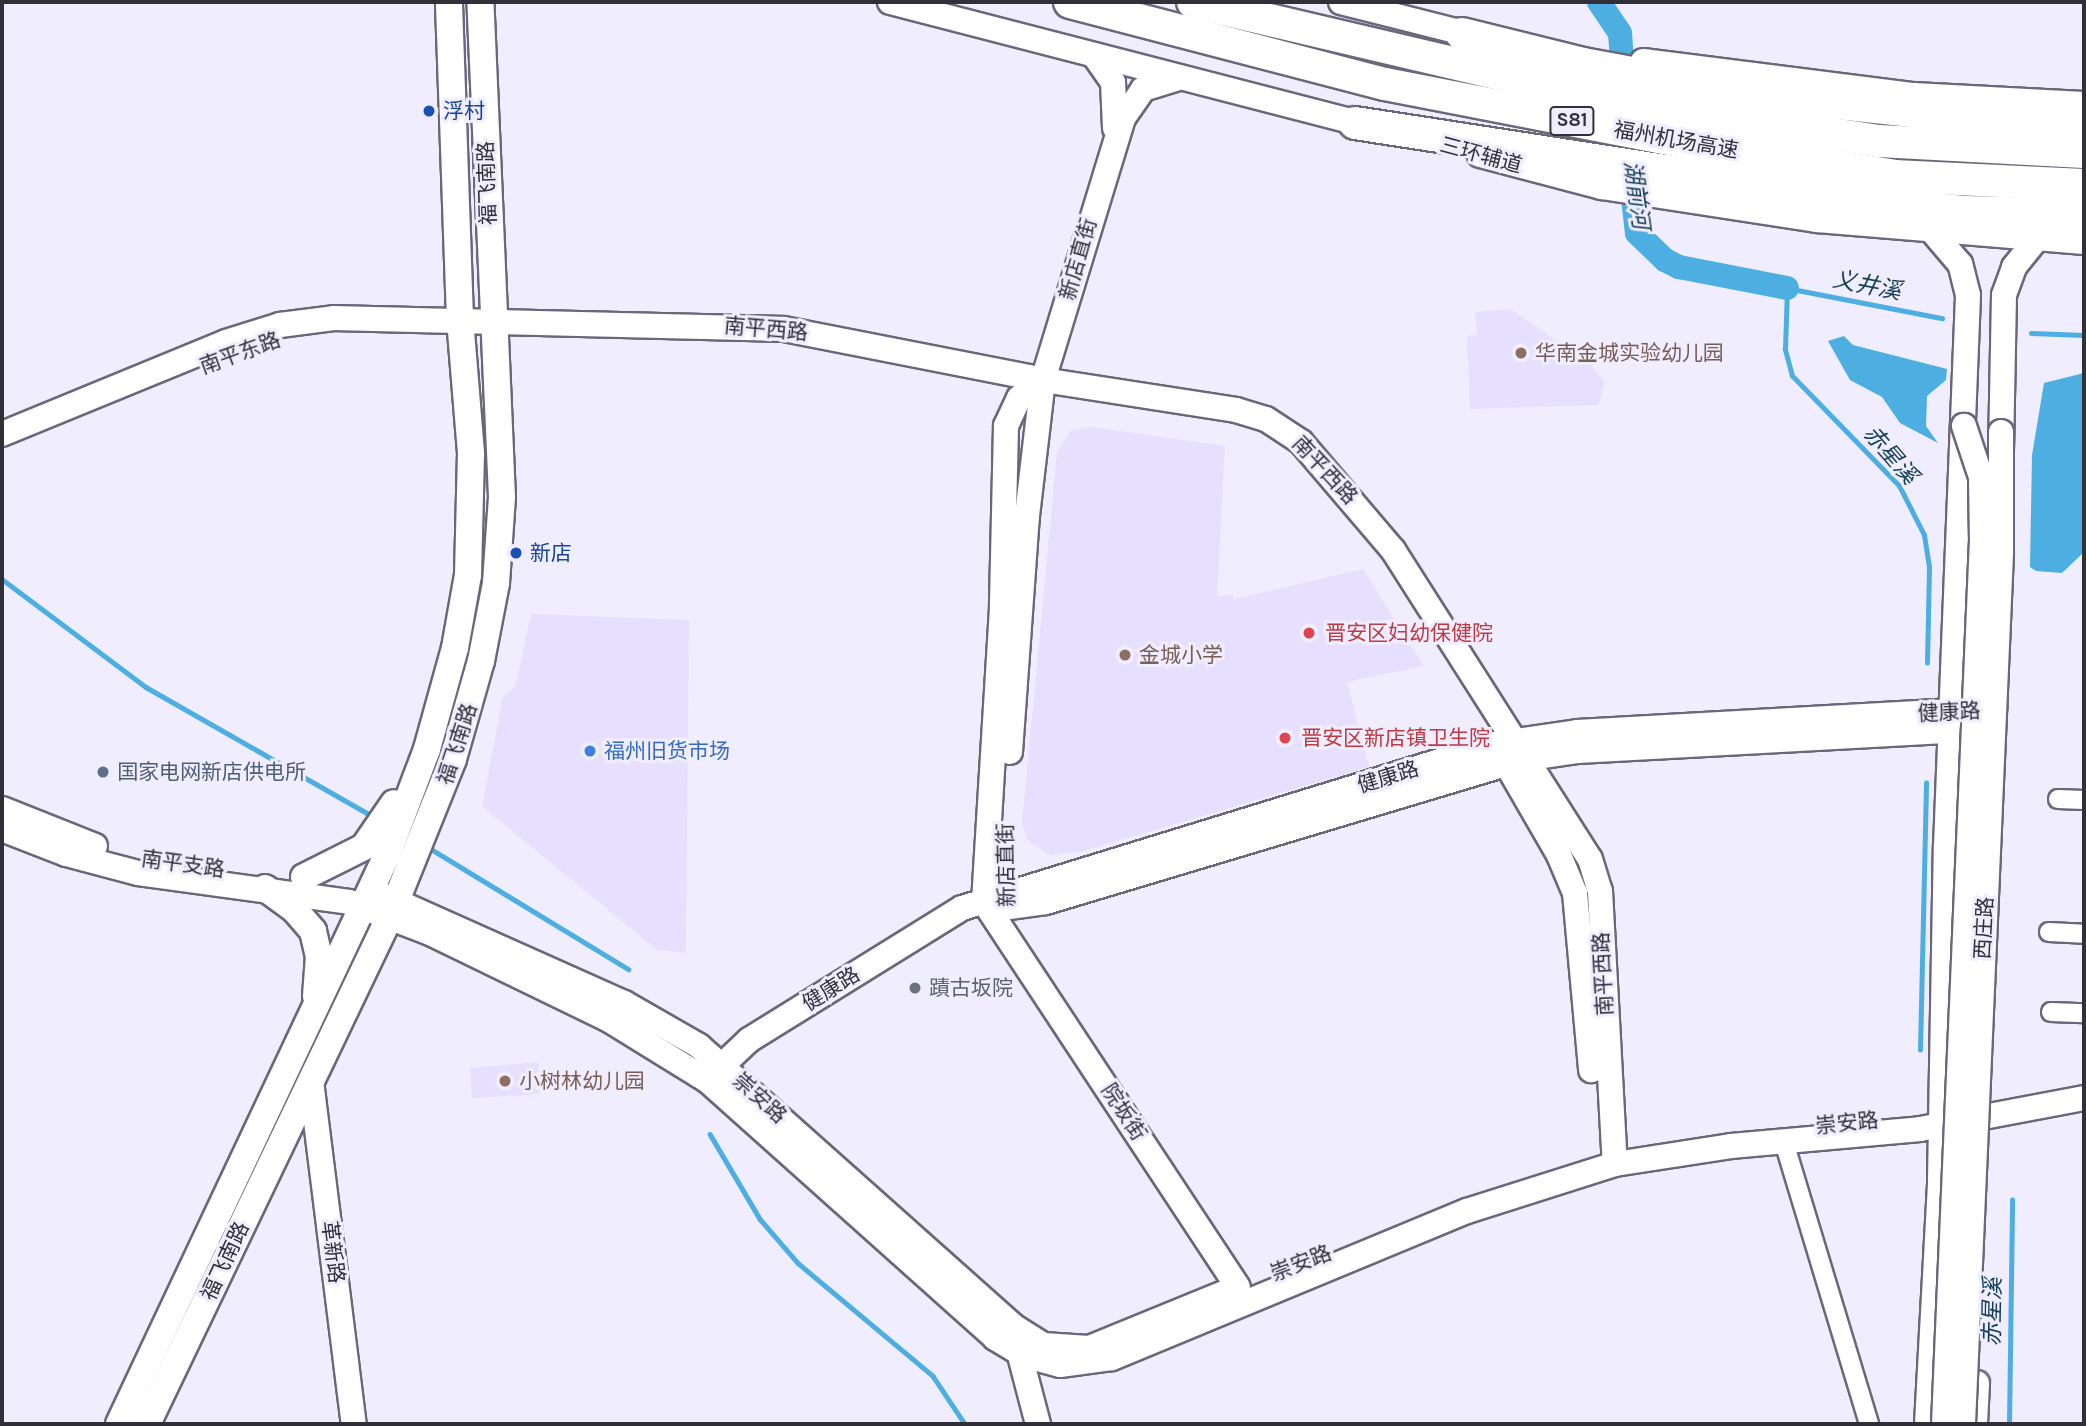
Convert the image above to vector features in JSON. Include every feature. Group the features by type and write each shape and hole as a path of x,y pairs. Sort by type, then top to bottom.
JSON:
{"highway":[{"name":"福州机场高速","path":"1070,2 1385,84 1693,144 1894,176 2084,185"},
{"name":"福州机场高速","path":"1193,2 1628,104 1880,141 2084,152"},
{"path":"1462,34 1643,68 1736,92 1975,118 2084,122"},
{"path":"1356,123 1596,173 1938,209 2084,215"}],"main road":[{"name":"福飞南路","path":"118,1424 271,1097 313,1018 367,898 376,851 427,749 455,649 468,575 471,453 461,327 449,2"},
{"name":"福飞南路","path":"148,1424 394,908 434,810 469,711 496,583 502,497 492,326 480,2"},
{"path":"484,72 489,2"},
{"path":"304,877 376,851"},
{"path":"265,888 294,909 313,931 320,969 313,1018"}],"street":[{"path":"890,2 1356,123"},
{"path":"1341,2 1462,34"},
{"path":"1094,55 1113,82 1113,139"},
{"path":"1643,68 1914,95 2084,104"},
{"path":"1113,139 1143,89 1181,78"},
{"name":"新店直街","path":"1010,938 988,905 1026,530 1036,389 1113,139"},
{"path":"1661,180 1932,231 2084,242"},
{"path":"1927,1424 1941,1120 1951,721 1968,285 1960,264 1932,231"},
{"path":"1975,1424 1986,1116 2003,315 2008,278 2036,240"},
{"name":"南平东路","path":"2,434 266,328 334,318 461,327"},
{"name":"南平东路","path":"2,449 276,338 334,330 492,326"},
{"name":"南平西路","path":"492,326 775,344 1036,389 1236,410 1290,433 1336,480 1393,550 1508,751 1586,851 1598,881 1606,1159"},
{"path":"1944,1424 1982,541 1981,477 1964,426"},
{"name":"西庄路","path":"1963,1424 2001,552 2001,432"},
{"name":"健康路","path":"715,1072 765,1030 988,905 1508,751 1578,751 1995,719"},
{"path":"2058,799 2084,800"},
{"name":"南平支路","path":"2,809 68,837 135,857 304,877 367,898"},
{"name":"南平支路","path":"2,828 113,868 367,898"},
{"path":"367,898 394,908 640,1037 715,1072"},
{"name":"崇安路","path":"394,908 624,1003 687,1038 715,1072 995,1338 1019,1353 1060,1365 1112,1358 1467,1211 1606,1159 1784,1142 1941,1120"},
{"path":"2049,932 2084,934"},
{"name":"院坂街","path":"1010,938 1238,1287"},
{"path":"2051,1012 2084,1013"},
{"name":"崇安路","path":"715,1072 1013,1326 1053,1347 1089,1348 1495,1187 1606,1159 1986,1116 2084,1098"},
{"name":"革新路","path":"311,1081 354,1424"},
{"path":"1784,1142 1869,1424"},
{"path":"1013,1326 1038,1424"}],"shaded area":[{"name":"华南金城实验幼儿园","path":"1511,309 1591,365 1605,383 1598,405 1470,409 1467,336 1477,335 1475,312"},
{"name":"金城小学","path":"1092,427 1225,446 1217,596 1233,595 1234,599 1363,569 1424,666 1347,682 1369,767 1080,852 1050,855 1027,840 1022,823 1057,452 1071,431"},
{"name":"福州旧货市场","path":"531,614 689,620 686,953 657,950 482,806 503,696 515,688"},
{"name":"小树林幼儿园","path":"538,1062 540,1094 472,1098 470,1068"}],"water":[{"path":"1844,336 1853,345 1947,369 1946,380 1927,396 1926,426 1938,443 1900,423 1882,397 1850,380 1828,341"},
{"path":"2084,373 2084,552 2062,573 2036,571 2030,567 2032,455 2044,383"}],"waterway":[{"name":"湖前河","path":"1599,2 1620,33 1624,87"},
{"name":"湖前河","path":"1630,172 1637,233 1665,260 1679,267 1787,288"},
{"name":"赤星溪","path":"1927,663 1929,567 1924,535 1899,486 1792,376 1785,349 1787,288 1942,318"},
{"name":"义井溪","path":"2031,333 2084,335"},
{"path":"2,579 146,687 372,816"},
{"name":"赤星溪","path":"1920,1050 1926,783"},
{"path":"426,846 628,969"},
{"path":"710,1134 760,1219 798,1263 933,1376 965,1424"},
{"name":"赤星溪","path":"2009,1424 2012,1200"}],"place":[{"name":"浮村","path":"429,111"},
{"name":"华南金城实验幼儿园","path":"1521,353"},
{"name":"新店","path":"516,553"},
{"name":"晋安区妇幼保健院","path":"1309,633"},
{"name":"金城小学","path":"1125,655"},
{"name":"晋安区新店镇卫生院","path":"1285,738"},
{"name":"福州旧货市场","path":"590,751"},
{"name":"国家电网新店供电所","path":"103,772"},
{"name":"蹟古坂院","path":"915,988"},
{"name":"小树林幼儿园","path":"505,1081"}]}
